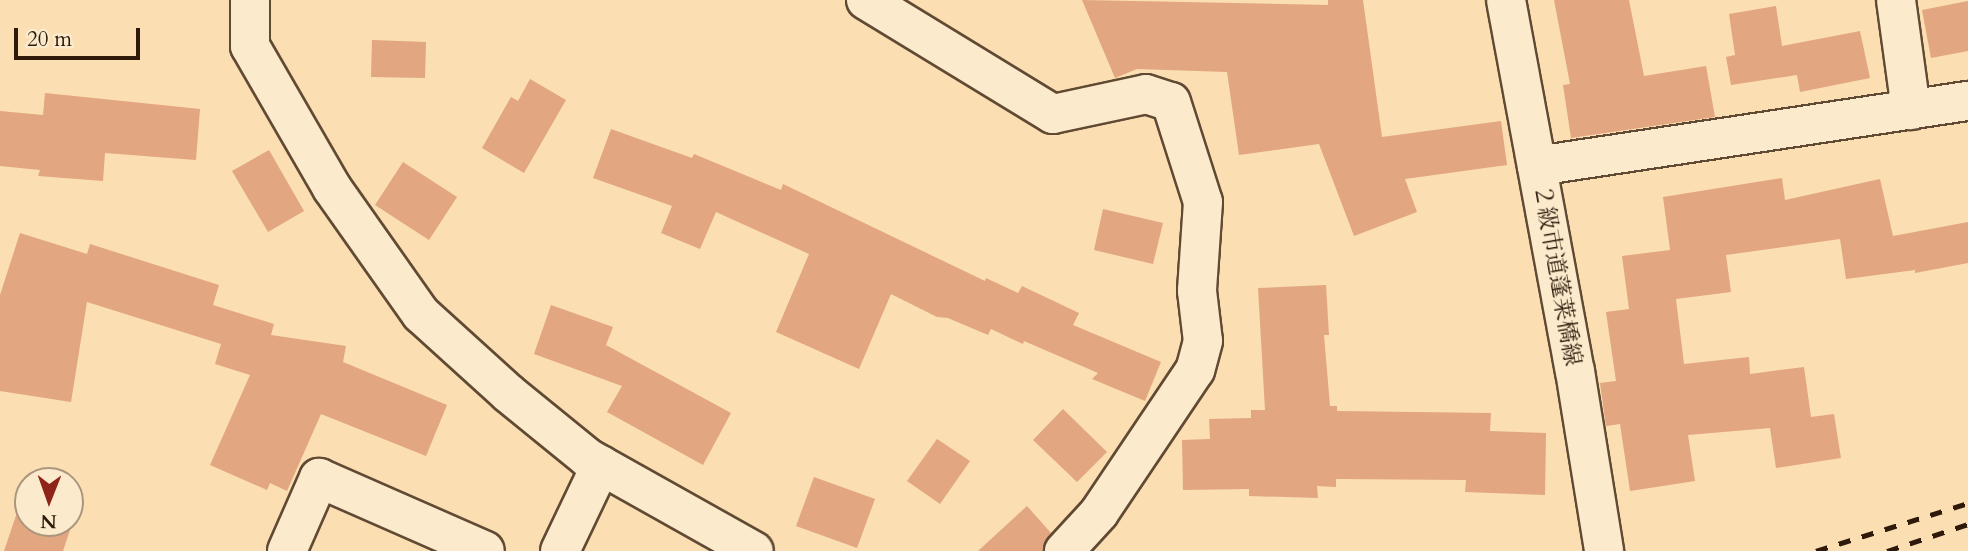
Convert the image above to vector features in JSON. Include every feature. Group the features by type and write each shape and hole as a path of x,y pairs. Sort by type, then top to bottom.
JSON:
{"street":[{"path":"250,0 250,46 332,188 421,314 508,393 601,465 754,551"},
{"path":"866,0 1053,114 1146,94 1171,102 1203,202 1196,291 1203,341 1195,370 1188,381 1099,513 1064,551"},
{"name":"２級市道蓬莱橋線","path":"1506,0 1604,551"},
{"path":"1896,0 1911,110"},
{"path":"1537,166 1968,102"},
{"path":"560,551 601,465"},
{"path":"287,551 319,478 485,551"}],"building":[{"path":"1082,0 1328,5 1328,0 1363,0 1382,137 1501,121 1507,165 1405,179 1417,212 1354,236 1319,144 1239,155 1227,72 1137,69 1115,78"},
{"path":"1554,0 1629,0 1644,76 1706,66 1715,117 1571,138 1563,85 1570,84"},
{"path":"1968,1 1968,51 1931,58 1922,10"},
{"path":"1776,6 1782,46 1860,31 1870,78 1800,92 1797,75 1731,85 1726,57 1735,55 1729,14"},
{"path":"372,40 426,42 425,78 371,77"},
{"path":"530,79 566,100 524,173 482,148 511,97 518,101"},
{"path":"45,93 200,109 196,160 105,153 103,181 38,176 40,170 0,166 0,111 43,115"},
{"path":"611,129 692,158 694,154 781,190 783,184 985,281 986,278 1018,293 1022,286 1079,313 1073,325 1161,362 1145,401 1092,379 1098,373 1024,341 1023,344 991,329 988,335 948,318 937,317 891,294 859,369 776,332 809,254 716,212 700,249 661,233 672,206 593,178"},
{"path":"269,150 304,211 268,232 232,171"},
{"path":"403,162 457,197 429,240 375,205"},
{"path":"1782,178 1785,200 1880,179 1893,236 1968,222 1968,263 1915,273 1915,270 1846,279 1840,239 1726,255 1731,292 1676,299 1684,364 1749,357 1750,374 1804,367 1811,417 1834,414 1841,458 1776,468 1770,428 1688,435 1695,481 1630,491 1620,424 1606,426 1600,383 1616,381 1606,312 1629,309 1622,256 1670,250 1663,197"},
{"path":"1103,209 1163,223 1153,264 1094,250"},
{"path":"20,233 87,254 90,244 219,285 213,305 274,324 271,335 346,346 343,362 447,405 426,456 321,414 287,491 270,483 267,490 210,465 250,375 215,364 221,344 87,302 71,402 0,391 0,295"},
{"path":"1326,285 1329,335 1324,335 1330,406 1337,406 1337,411 1491,413 1490,431 1546,433 1545,495 1465,492 1466,480 1336,479 1336,487 1317,486 1318,498 1249,496 1249,489 1183,490 1182,440 1210,439 1209,419 1251,418 1251,410 1265,410 1258,288"},
{"path":"551,305 613,327 606,345 731,413 703,465 607,412 622,386 534,354"},
{"path":"1063,409 1107,452 1077,482 1033,440"},
{"path":"937,439 970,461 940,504 907,481"},
{"path":"814,477 875,499 857,548 796,526"},
{"path":"1027,506 1051,533 1043,551 978,551"},
{"path":"14,521 14,537 68,537 63,551 4,551"}],"railway":[{"path":"1816,551 1968,503"},
{"path":"1887,551 1968,524"}]}
